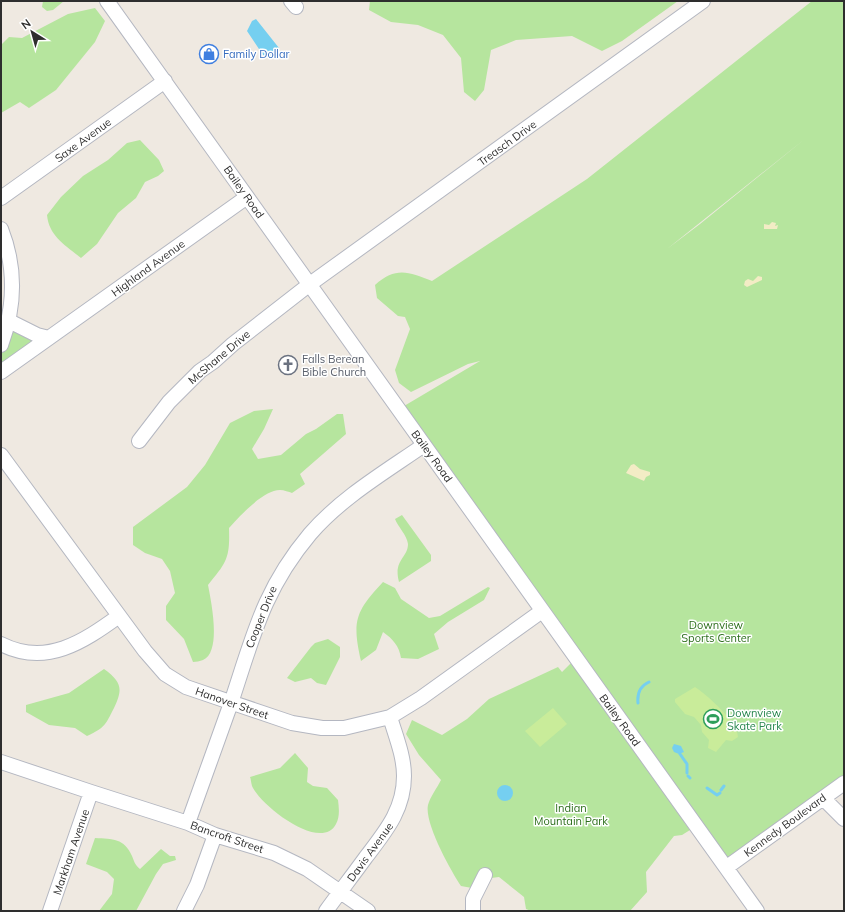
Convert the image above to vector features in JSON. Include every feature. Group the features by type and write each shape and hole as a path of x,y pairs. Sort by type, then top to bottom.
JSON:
{"street":[{"name":"Bailey Road","path":"107,1 757,911"},
{"name":"Treasch Drive","path":"310,284 703,1"},
{"name":"Saxe Avenue","path":"1,198 164,81"},
{"name":"Highland Avenue","path":"1,372 247,197"},
{"path":"1,229 9,254 13,289 9,321 1,345"},
{"name":"McShane Drive","path":"140,441 167,404 200,371 310,284"},
{"path":"9,321 37,335 50,338"},
{"name":"Cooper Drive","path":"188,823 231,703 260,614 274,584 286,564 310,534 356,492 424,445"},
{"name":"Hanover Street","path":"1,455 154,664 165,674 186,687 292,723 322,728 360,725 390,717 423,697 542,611"},
{"path":"1,644 13,649 32,653 60,650 88,638 119,616"},
{"name":"Davis Avenue","path":"326,911 389,827 401,800 404,785 404,768 401,751 390,717"},
{"name":"Bancroft Street","path":"1,762 188,823 215,835 274,853 297,864 341,891 368,911"},
{"name":"Kennedy Boulevard","path":"727,867 844,783"},
{"name":"Markham Avenue","path":"50,911 91,792"},
{"path":"823,798 836,809 844,819"},
{"path":"184,911 197,885 215,835"},
{"path":"473,911 473,899 485,875"}],"green space":[{"path":"43,1 64,1 53,10 47,11 42,7"},
{"path":"370,1 678,1 622,41 602,51 572,36 516,40 491,50 484,90 475,101 464,92 461,58 443,35 418,25 391,22 369,10"},
{"path":"812,1 844,1 844,783 727,867 689,816 684,822 690,830 682,835 674,836 646,872 647,892 630,911 531,911 526,909 524,897 499,877 483,879 472,888 461,886 439,847 428,813 429,802 441,780 419,755 406,734 412,720 442,735 467,719 489,699 558,667 562,672 576,658 399,409 480,361 468,364 411,392 399,383 395,370 410,329 405,317 398,316 377,298 375,285 390,275 403,272 432,281 587,179","holes":["806,138 700,224 667,249"]},
{"path":"95,8 105,21 95,42 56,90 29,108 20,102 1,113 1,45 9,37 22,38 68,14"},
{"path":"140,140 159,160 164,171 158,176 145,182 136,198 118,213 97,244 81,258 54,234 48,222 47,215 61,197 83,176 108,160 127,143"},
{"path":"10,329 33,340 34,342 1,366 1,356"},
{"path":"273,409 264,429 252,449 258,459 281,455 306,434 316,429 337,414 343,414 346,434 300,474 305,484 292,493 280,490 266,494 252,504 229,528 229,546 226,559 208,585 214,626 212,647 209,655 203,660 193,662 184,639 166,620 166,606 175,593 170,571 162,559 145,553 133,545 133,527 187,487 205,465 230,423 254,411"},
{"path":"402,515 431,555 431,561 399,582 399,564 406,553 408,544 406,537 395,519"},
{"path":"383,582 395,588 401,599 429,618 440,616 488,587 490,588 484,600 448,622 434,634 439,649 418,659 401,658 395,643 383,632 376,650 361,661 357,636 358,618 366,601"},
{"path":"328,639 340,647 340,657 326,685 317,683 311,678 295,682 287,678 315,643"},
{"path":"104,669 117,682 120,691 107,722 102,728 93,733 87,736 75,728 49,725 26,712 26,705 69,693"},
{"name":"Downview Skate Park","path":"695,687 721,709 737,731 738,737 732,741 726,740 716,752 708,748 709,740 702,732 701,725 694,717 685,714 675,702 675,699"},
{"path":"553,708 567,724 540,747 525,731"},
{"path":"295,753 308,768 307,782 313,786 327,788 338,800 338,818 336,824 328,831 318,833 305,830 291,823 266,804 252,786 250,777 280,768"},
{"path":"95,838 113,839 122,843 129,850 140,869 161,849 170,856 175,856 176,860 163,864 136,911 99,911 112,894 114,879 107,872 86,864"}],"sand":[{"path":"772,222 776,223 775,226 778,225 777,229 764,229 764,224 769,225"},
{"path":"758,276 762,277 762,280 747,287 744,285 745,281 748,279 753,281"},
{"path":"634,464 640,469 650,472 650,475 646,477 644,481 626,473 631,465"}],"water":[{"path":"256,19 279,48 279,55 271,59 263,55 247,31 252,21"},
{"path":"674,744 681,746 684,752 679,754 674,752 672,748"},
{"path":"502,785 508,785 513,790 511,799 508,801 502,801 497,796 497,790"}],"waterway":[{"path":"638,703 640,690 649,682"},
{"path":"680,754 687,764 687,773"},
{"path":"721,790 724,786"},
{"path":"707,788 717,795 720,793"}],"place":[{"name":"Family Dollar","path":"209,54"},
{"name":"Falls Berean Bible Church","path":"288,365"},
{"name":"Downview Skate Park","path":"713,719"}],"park label":[{"name":"Downview Sports Center","path":"716,631"},
{"name":"Indian Mountain Park","path":"571,814"}]}
